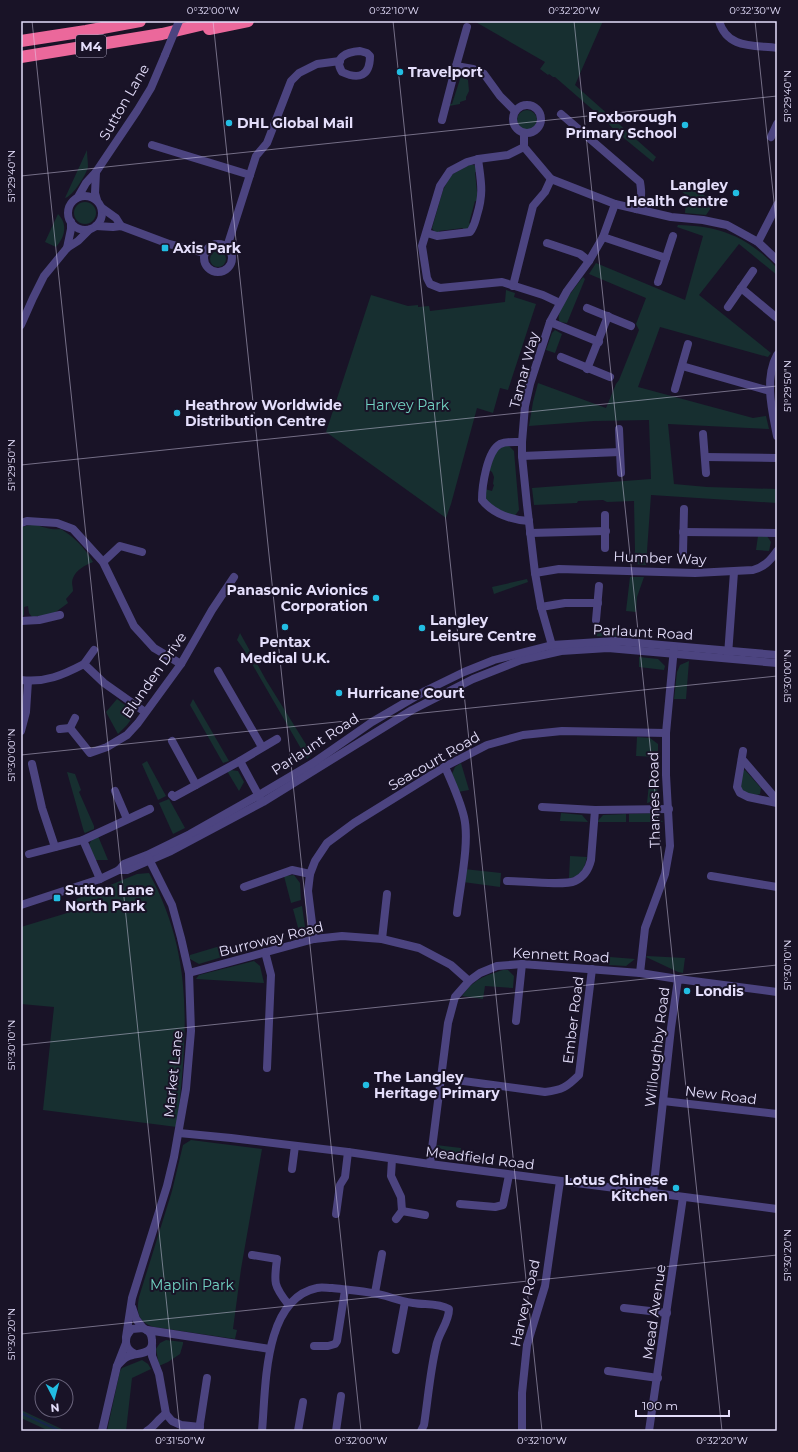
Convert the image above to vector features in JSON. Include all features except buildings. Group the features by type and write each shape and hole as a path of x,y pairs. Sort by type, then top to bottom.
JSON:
{"highway":[{"name":"M4","path":"21,41 140,21"},
{"name":"M4","path":"162,34 217,21"},
{"name":"M4","path":"21,57 162,34 204,30 248,21"}],"street":[{"name":"Sutton Lane","path":"78,197 151,88 179,21"},
{"path":"719,21 721,29 725,35 734,42 777,48"},
{"path":"442,120 467,27"},
{"path":"227,247 256,156 267,143 291,81 299,73 317,64 340,61"},
{"path":"456,66 473,69 484,74 500,96 516,111"},
{"path":"527,105 536,108 541,116 540,125 537,129 529,133 520,132 514,124 513,115 516,111 527,105"},
{"path":"561,114 640,182 642,192 640,202 636,209"},
{"path":"524,133 524,147 551,179 615,204 671,217 703,220 727,225 758,242 777,260"},
{"path":"152,145 250,175"},
{"path":"524,147 508,155 467,162 450,171 440,186 422,246 427,278 430,284 440,288 502,282 544,295 560,303"},
{"path":"427,233 437,236 470,232 473,228 481,202 482,190 478,159"},
{"path":"96,172 95,193 97,200 102,208 116,218 121,226"},
{"path":"513,286 533,206 545,192 551,179"},
{"path":"67,248 71,229 69,208 71,203 78,197 88,196 97,200"},
{"name":"Tamar Way","path":"553,649 541,607 530,533 522,456 522,442 527,399 550,322 567,291 589,261 603,237 615,204"},
{"path":"758,242 777,205"},
{"path":"21,325 44,276 67,248 78,241 101,220 102,208"},
{"path":"71,222 78,228 86,230 121,226 169,244 205,254"},
{"path":"658,282 673,236"},
{"path":"603,237 666,258"},
{"path":"547,243 580,254 589,261"},
{"path":"214,244 227,247 232,255 231,264 225,271 215,272 211,270 205,263 205,254 207,250 214,244"},
{"path":"728,308 753,271"},
{"path":"741,288 777,318"},
{"path":"587,308 631,326"},
{"path":"587,369 599,342 608,316"},
{"path":"550,322 599,342"},
{"path":"674,390 688,344"},
{"path":"777,355 773,363 774,382 770,392 777,436"},
{"path":"561,357 587,369 610,377"},
{"path":"682,366 770,392"},
{"path":"619,429 621,473"},
{"path":"703,434 706,473"},
{"path":"522,442 506,442 499,444 492,452 484,481 482,500 487,506 514,520 529,521"},
{"path":"522,456 620,452"},
{"path":"705,457 777,458"},
{"path":"683,553 684,509"},
{"path":"605,515 605,548"},
{"path":"21,523 27,521 57,523 73,528 103,562 134,626 154,648 181,664"},
{"path":"530,533 606,531"},
{"path":"683,532 777,533"},
{"path":"103,562 120,546 142,552"},
{"name":"Humber Way","path":"535,573 558,569 695,573 734,572 762,568 771,560 777,551"},
{"path":"728,655 734,572"},
{"name":"Blunden Drive","path":"70,728 90,753 106,748 126,735 138,723 181,664 234,577"},
{"path":"596,620 599,586"},
{"path":"541,607 565,603 598,604"},
{"path":"21,621 39,620 60,615"},
{"name":"Parlaunt Road","path":"21,905 100,879 119,870 127,870 261,799 372,722 425,691 464,672 494,660 553,649 615,641 728,655 777,663"},
{"name":"Thames Road","path":"640,973 645,928 665,874 670,846 666,775 666,733 674,649"},
{"path":"21,731 26,712 24,680 41,681 63,675 84,664 94,650"},
{"name":"Parlaunt Road","path":"728,655 777,656"},
{"path":"84,664 104,683 145,712"},
{"name":"Parlaunt Road","path":"218,671 262,747"},
{"path":"60,729 70,728 75,718"},
{"name":"Seacourt Road","path":"314,939 308,891 310,874 315,861 327,843 354,823 445,767 488,745 523,735 562,731 666,733"},
{"name":"Parlaunt Road","path":"172,795 174,797 277,739"},
{"path":"172,741 196,785"},
{"path":"777,800 742,755 737,787 740,793 748,797 777,803"},
{"path":"240,761 261,799"},
{"path":"32,764 42,808 55,847"},
{"path":"445,767 456,792 464,818 466,842 457,913"},
{"path":"115,791 127,820"},
{"path":"542,807 595,810 669,809"},
{"path":"29,854 83,840 150,809"},
{"path":"507,881 564,883 574,882 583,876 589,867 591,860 595,810"},
{"path":"83,840 100,879"},
{"name":"Market Lane","path":"102,1431 117,1366 126,1340 132,1298 167,1186 179,1133 186,1089 191,1031 189,973 181,938 172,905 149,858"},
{"path":"244,887 292,870 310,874"},
{"path":"711,876 777,887"},
{"path":"382,939 387,894"},
{"name":"Burroway Road","path":"189,973 314,939 342,936 382,939 419,948 451,965 470,981"},
{"path":"265,952 270,975 267,1068"},
{"path":"516,1021 522,964"},
{"name":"Kennett Road","path":"430,1164 448,1023 455,997 480,973 496,966 522,964 640,973 678,980"},
{"name":"Ember Road","path":"441,1078 545,1092 568,1086 579,1075 592,969"},
{"name":"Willoughby Road","path":"653,1193 671,1028 678,980 777,992"},
{"name":"New Road","path":"663,1101 777,1114"},
{"name":"Meadfield Road","path":"179,1133 348,1152 509,1175 777,1209"},
{"path":"292,1169 295,1146"},
{"path":"336,1214 340,1185 345,1177 348,1152"},
{"path":"392,1159 391,1176 401,1197 402,1211 396,1219"},
{"path":"460,1204 495,1207 503,1205 509,1175"},
{"name":"Harvey Road","path":"522,1431 522,1393 527,1345 545,1286 560,1181"},
{"name":"Mead Avenue","path":"650,1431 683,1197"},
{"path":"402,1211 425,1215"},
{"path":"375,1293 382,1254"},
{"path":"252,1255 277,1259 274,1282 280,1294 288,1304"},
{"path":"262,1431 270,1349 281,1317 288,1304 301,1294 318,1287 375,1293 404,1302 440,1306 449,1309 447,1320 440,1333 436,1346 424,1425 421,1431"},
{"path":"314,1346 328,1346 335,1344 337,1341 345,1290"},
{"path":"132,1298 133,1311 136,1319 150,1333 152,1356 159,1374 166,1414 172,1421 200,1429 207,1378"},
{"path":"396,1350 404,1302"},
{"path":"624,1308 667,1313"},
{"path":"154,1363 140,1354 131,1352 127,1347 126,1340 132,1329 145,1329 270,1349"},
{"path":"117,1366 126,1358 148,1352 152,1344 158,1338 170,1334"},
{"path":"608,1371 658,1378"},
{"path":"336,1431 341,1396"},
{"path":"298,1431 303,1402"},
{"path":"147,1431 153,1427 158,1419 166,1414"}],"green space":[{"path":"474,21 603,21 575,85 656,157 653,162 614,130 555,77 549,74 548,75 540,69 545,62"},
{"path":"461,76 468,80 469,91 466,100 460,102 460,104 449,106 449,110 442,111 447,103 452,104"},
{"path":"527,110 534,113 537,120 534,127 527,130 520,127 517,120 520,113"},
{"path":"87,150 87,171 72,193 65,198"},
{"path":"471,164 476,166 478,172 475,172 478,202 475,201 469,223 472,224 470,229 463,231 463,228 439,231 439,233 435,233 432,228 443,190 451,175"},
{"path":"686,181 709,199 713,205 706,215 685,213 686,195 679,189"},
{"path":"85,202 89,203 95,209 95,217 89,223 85,224 81,223 75,217 74,213 75,209 81,203"},
{"path":"58,214 63,222 64,230 62,239 56,247 45,242"},
{"path":"678,225 708,228 733,235 755,248 777,268 777,275 739,244 699,295 771,353 768,357 660,327 638,387 753,418 766,416 769,429 668,424 674,484 707,487 777,489 777,503 651,495 646,565 634,564 634,501 578,501 577,503 534,505 532,488 651,479 649,420 594,421 529,426 538,383 606,408 639,330 636,324 646,298 589,274 596,263 685,300 703,236 677,227"},
{"path":"215,251 221,251 226,256 224,265 221,267 215,267 210,262 210,256"},
{"path":"583,277 585,279 567,323 560,322 560,312 563,306 571,292"},
{"name":"Harvey Park","path":"506,290 515,293 514,297 536,304 508,390 500,388 493,413 477,408 446,518 326,432 371,295 408,306 429,306 430,311 505,302"},
{"path":"555,330 562,334 555,353 546,350 552,333"},
{"path":"507,444 514,451 519,510 514,517 486,503 485,489 492,491 494,485 494,477 492,472 489,470 497,449"},
{"path":"36,524 41,527 61,529 66,532 75,539 93,562 81,568 74,575 72,581 73,591 66,599 68,603 53,614 32,617 29,613 28,606 24,607 24,615 21,618 21,527"},
{"path":"758,536 767,536 771,542 769,551 756,550"},
{"path":"630,577 644,577 637,597 636,612 626,611"},
{"path":"527,579 528,582 494,594 492,587"},
{"path":"594,629 623,632 622,637 593,636"},
{"path":"240,633 266,680 312,754 307,759 237,640"},
{"path":"639,657 658,659 665,666 664,670 639,667"},
{"path":"689,661 686,699 674,699 677,672 680,665"},
{"path":"117,699 135,714 118,734 106,712"},
{"path":"193,699 229,761 223,763 190,705"},
{"path":"637,737 650,738 658,744 658,757 636,756"},
{"path":"147,761 166,796 158,800 142,764"},
{"path":"461,763 469,790 458,792 451,776 455,767"},
{"path":"745,770 761,788 760,794 742,793 740,789 741,772"},
{"path":"227,771 238,771 244,782 239,791"},
{"path":"67,772 75,774 81,790 79,792 94,826 94,829 85,833 84,832"},
{"path":"650,774 658,775 657,800 647,803"},
{"path":"169,799 185,828 173,834 159,803"},
{"path":"561,813 582,815 588,822 560,821"},
{"path":"654,813 663,822 629,822 629,814"},
{"path":"626,814 626,822 597,822 603,815"},
{"path":"98,836 108,860 95,860 89,845 91,841"},
{"path":"570,856 587,857 582,871 569,879"},
{"path":"464,869 501,873 500,887 463,882"},
{"path":"149,873 164,904 174,935 181,966 185,1028 181,1093 177,1127 43,1110 54,1007 21,1004 21,927 77,910 74,900 137,874"},
{"path":"294,875 300,883 301,900 291,903 284,876"},
{"path":"302,906 305,927 300,935 293,909"},
{"path":"220,946 222,957 199,964 190,959 190,955"},
{"path":"610,957 635,959 626,966 609,965"},
{"path":"646,957 685,958 683,973"},
{"path":"254,961 260,966 264,983 196,979 199,975"},
{"path":"508,970 514,976 513,988 485,986 483,999 462,996 475,982 490,974"},
{"name":"Maplin Park","path":"191,1140 262,1149 241,1269 233,1329 237,1330 235,1339 154,1327 144,1322 139,1316 138,1312 139,1297 172,1191 183,1145"},
{"path":"436,1145 461,1148 459,1162"},
{"path":"166,1340 183,1342 183,1344 180,1354 159,1366 156,1349 160,1343"},
{"path":"142,1360 148,1364 151,1369 132,1378 126,1431 107,1431 120,1371 122,1368"},
{"path":"21,1410 34,1416 34,1418 38,1418 66,1431 49,1431 21,1418"}],"waterway":[{"path":"21,1413 60,1431"}],"place":[{"name":"Travelport","path":"400,72"},
{"name":"DHL Global Mail","path":"229,123"},
{"name":"Foxborough Primary School","path":"685,125"},
{"name":"Langley Health Centre","path":"736,193"},
{"name":"Axis Park","path":"165,248"},
{"name":"Heathrow Worldwide Distribution Centre","path":"177,413"},
{"name":"Panasonic Avionics Corporation","path":"376,598"},
{"name":"Pentax Medical U.K.","path":"285,627"},
{"name":"Langley Leisure Centre","path":"422,628"},
{"name":"Hurricane Court","path":"339,693"},
{"name":"Sutton Lane North Park","path":"57,898"},
{"name":"Londis","path":"687,991"},
{"name":"The Langley Heritage Primary","path":"366,1085"},
{"name":"Lotus Chinese Kitchen","path":"676,1188"}]}
